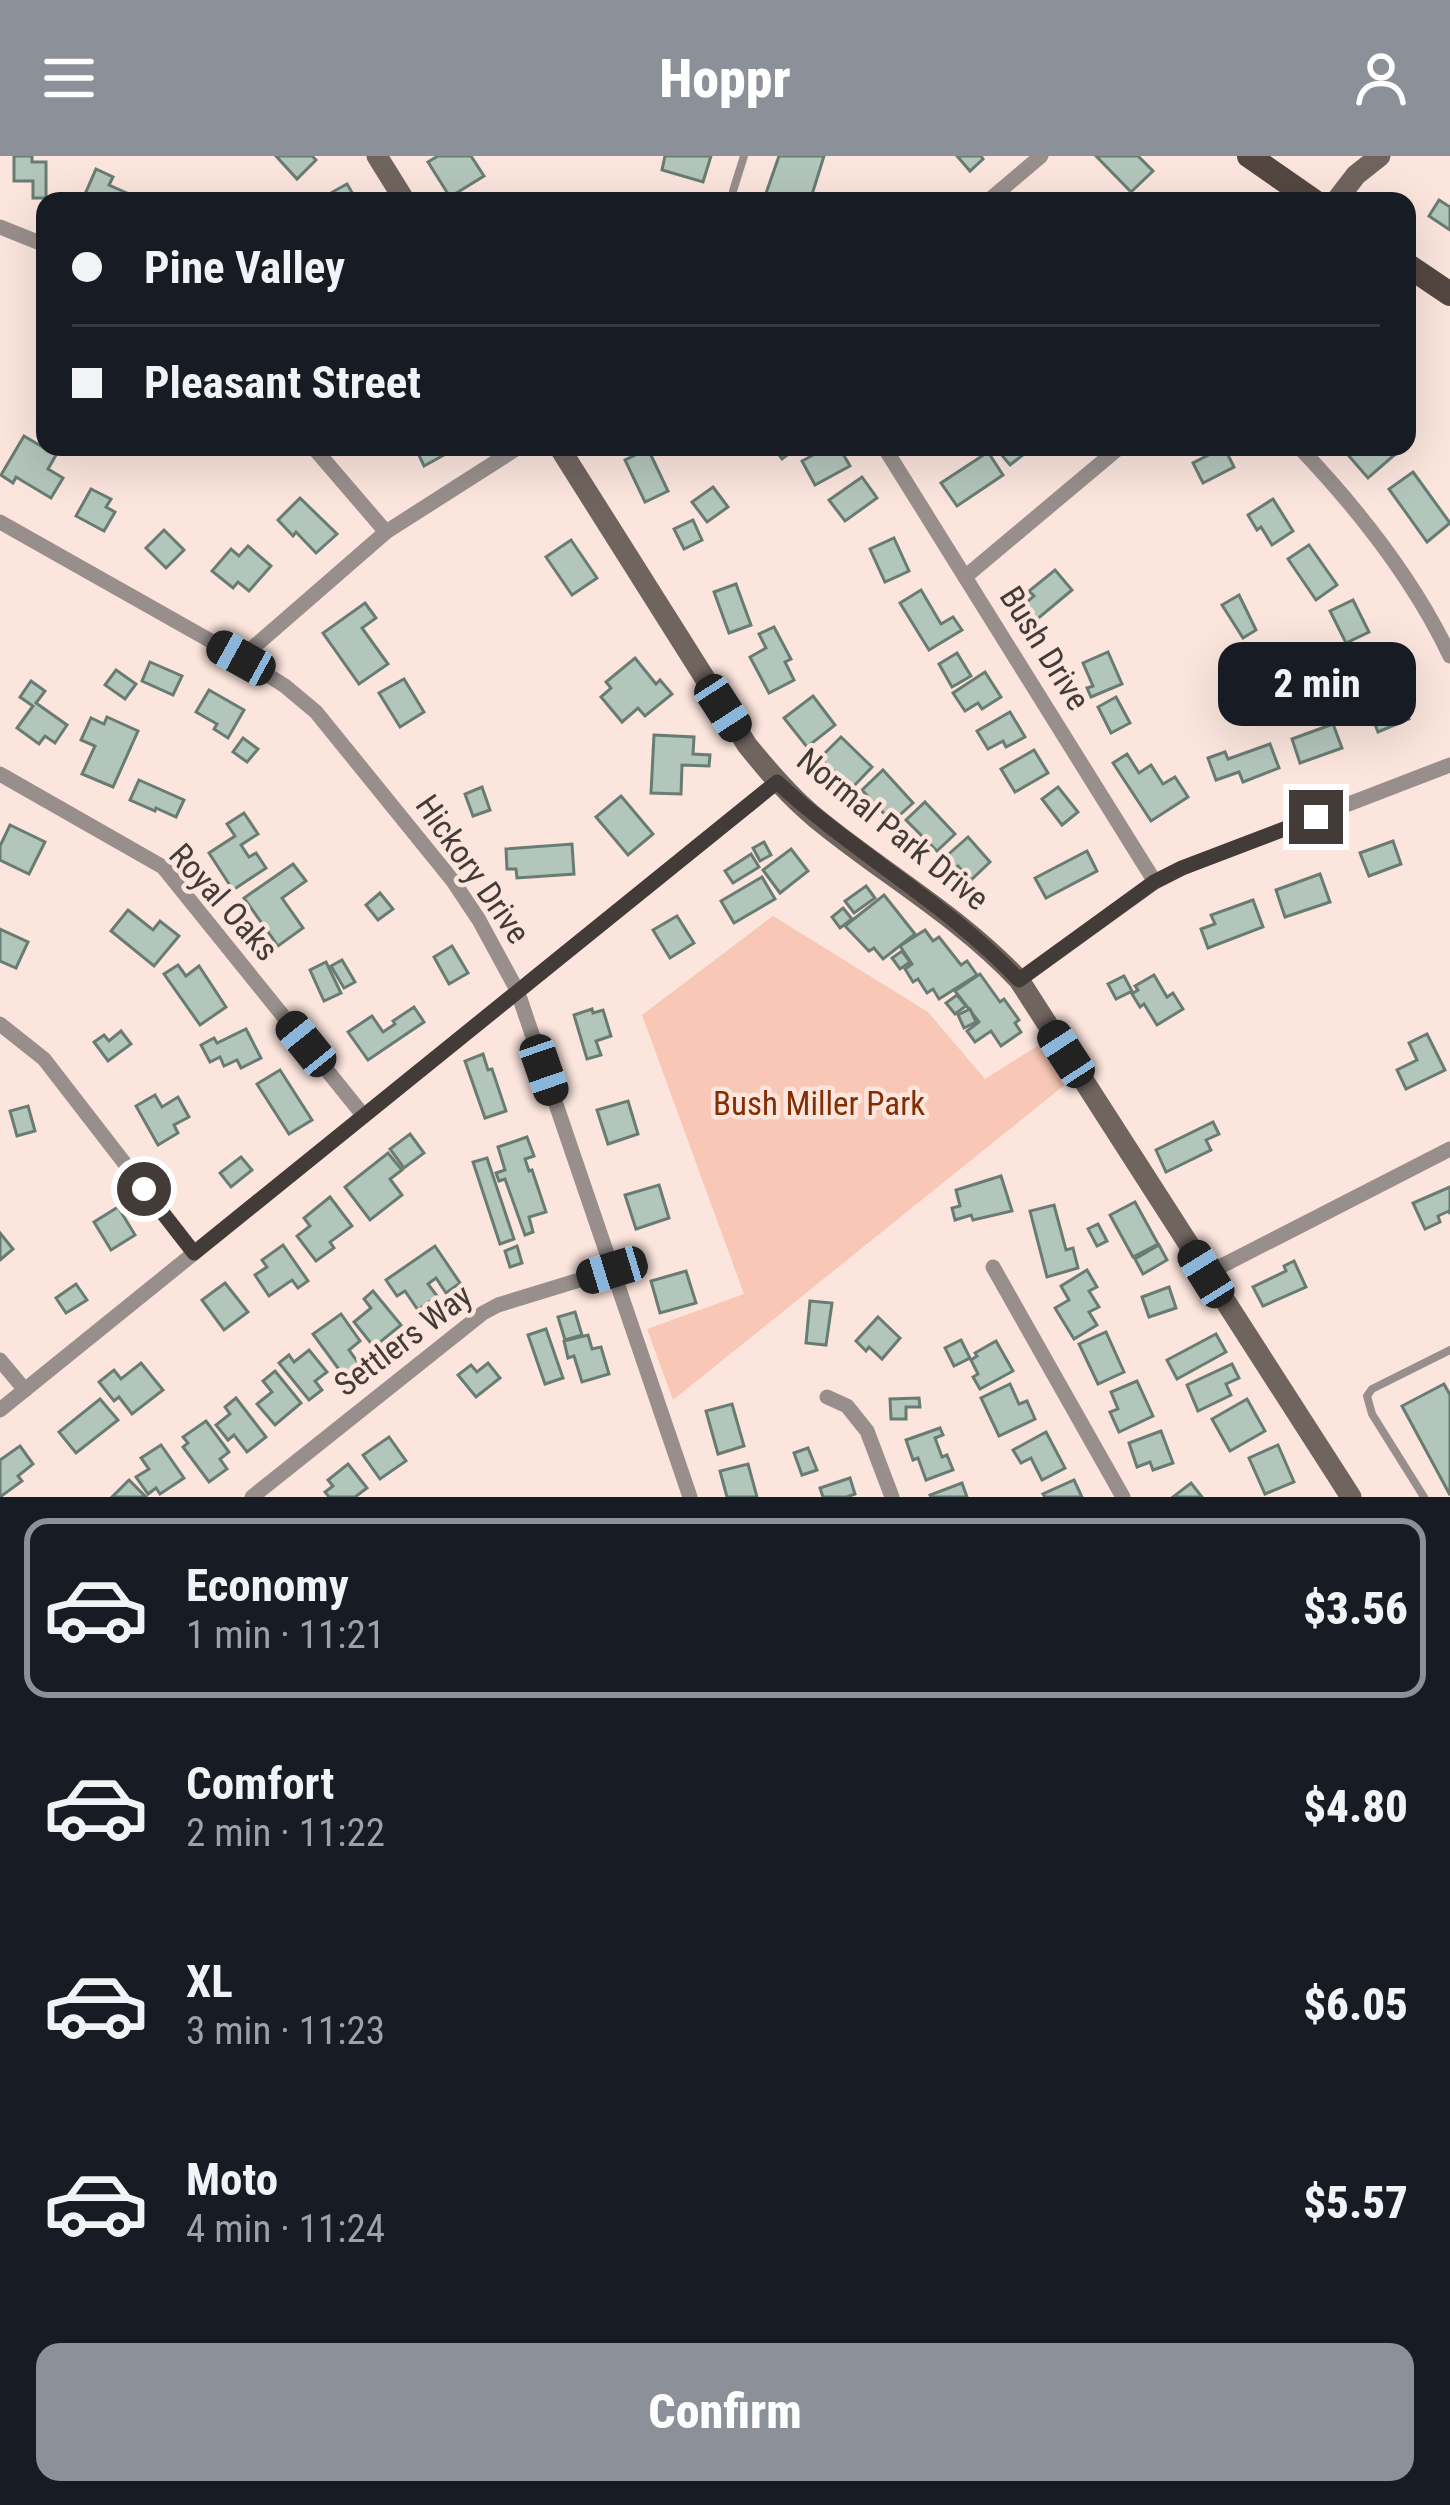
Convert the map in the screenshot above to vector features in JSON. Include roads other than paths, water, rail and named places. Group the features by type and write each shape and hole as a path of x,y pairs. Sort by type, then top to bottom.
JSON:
{"main road":[{"path":"1249,156 1301,192"},
{"path":"1416,271 1450,294"}],"street":[{"path":"377,156 399,192"},
{"path":"998,192 1040,156"},
{"path":"1343,192 1380,156"},
{"path":"0,227 36,241"},
{"path":"321,456 386,532"},
{"path":"241,658 386,532 505,456"},
{"name":"Normal Park Drive","path":"565,456 747,745 777,782 817,819 964,927 1019,980 1351,1497"},
{"name":"Bush Drive","path":"890,456 1154,882"},
{"path":"965,577 1109,456"},
{"path":"1307,456 1401,571 1450,656"},
{"name":"Hickory Drive","path":"0,522 241,658 301,699 344,743 453,880 518,990 690,1497"},
{"path":"1019,980 1154,882 1182,868 1450,765"},
{"name":"Royal Oaks","path":"0,774 163,867 363,1115"},
{"path":"0,1410 777,782"},
{"path":"0,1024 44,1059 194,1253"},
{"path":"1206,1274 1450,1149"},
{"path":"993,1267 1124,1497"},
{"name":"Settlers Way","path":"252,1497 483,1313 612,1270"},
{"path":"0,1360 25,1390"},
{"path":"827,1396 847,1406 868,1431 892,1497"}],"lane":[{"path":"733,192 745,156"},
{"path":"1424,1497 1372,1414 1367,1396 1372,1389 1450,1350"}],"park label":[{"name":"Bush Miller Park","path":"819,1103"}]}
